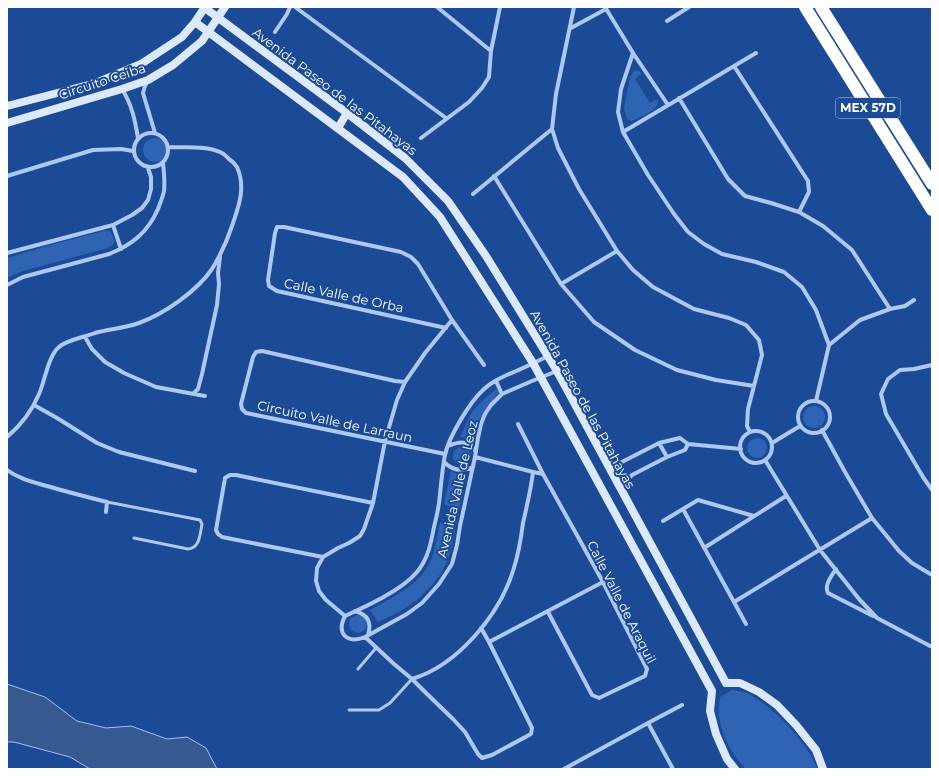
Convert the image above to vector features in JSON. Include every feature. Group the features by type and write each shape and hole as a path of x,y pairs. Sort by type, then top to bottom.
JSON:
{"highway":[{"name":"MEX 57D","path":"805,7 932,210"},
{"name":"MEX 57D","path":"821,7 932,184"}],"street":[{"name":"Circuito Ceiba","path":"7,106 96,83 141,64 182,37 205,7"},
{"name":"Avenida Paseo de las Pitahayas","path":"205,7 405,158 448,201 486,256 557,371 726,683"},
{"name":"Circuito Ceiba","path":"7,122 122,89 148,80 173,65 202,41 225,7"},
{"path":"275,32 290,7"},
{"path":"295,7 446,118"},
{"path":"437,7 491,51"},
{"path":"421,138 469,102 482,88 489,77 491,51 500,7"},
{"path":"574,7 571,28 556,94 552,128 558,148 579,189 617,250 634,270 654,287 694,309 729,318 746,326 759,340 762,355 748,409 747,426 750,432"},
{"path":"667,21 689,7"},
{"path":"571,28 605,8 668,105"},
{"name":"Avenida Paseo de las Pitahayas","path":"195,22 403,177 440,217 533,363 712,691"},
{"path":"633,53 621,89 618,112 623,132 648,175 688,232 704,244 722,254 756,262 784,272 802,287 816,310 829,345 816,402"},
{"path":"623,132 756,53"},
{"path":"734,66 808,181 809,192 799,212"},
{"path":"148,80 144,93 155,133"},
{"path":"122,89 129,100 138,138"},
{"path":"679,98 728,179 744,196 799,212 823,226 852,250 890,309"},
{"path":"338,128 347,114"},
{"path":"473,194 552,128"},
{"path":"7,285 22,276 96,258 121,249 135,240 149,226 161,202 164,191 163,163 168,154 168,148 164,138 155,133 149,133 138,138 134,151 135,157 139,163 148,168 163,163"},
{"path":"7,437 15,430 34,405 54,352 59,346 68,341 139,323 179,302 202,282 220,254 229,234 241,194 241,178 236,165 222,153 211,149 168,148"},
{"path":"7,176 93,150 120,149 134,151"},
{"path":"7,253 113,225 132,215 142,208 148,200 152,189 151,177 148,168"},
{"path":"494,176 561,284 594,322 635,350 677,370 716,380 754,386"},
{"path":"113,225 121,249"},
{"name":"Calle Valle de Orba","path":"446,328 277,291 269,286 268,280 274,233 277,227 284,227 401,252 411,257 418,264 452,320"},
{"path":"561,284 617,250"},
{"path":"194,393 198,389 202,374 217,305 220,254"},
{"path":"829,345 860,320 890,309 905,306 914,300"},
{"path":"356,611 367,617 370,623 370,629 367,636 359,640 349,639 342,632 341,626 345,616 326,600 319,591 316,581 317,568 323,557 360,536 364,529 374,504 385,441 397,400 405,382 425,353 452,320 484,365"},
{"path":"86,337 92,349 105,362 124,373 156,387 205,396"},
{"name":"Circuito Valle de Larraun","path":"405,382 262,351 256,352 253,357 241,404 242,409 246,413 445,454"},
{"name":"Avenida Valle de Leoz","path":"345,616 363,608 394,590 416,573 422,566 431,541 439,505 445,454 453,434 475,398 484,389 496,381 548,356"},
{"path":"931,367 900,370 888,379 881,394 886,414 932,490"},
{"name":"Avenida Valle de Leoz","path":"367,636 407,614 422,603 439,584 452,564 458,545 460,526 481,424 491,405 502,394 557,371"},
{"path":"496,381 502,394"},
{"path":"816,402 827,408 829,420 827,426 816,433 804,430 800,426 798,414 804,404 816,402"},
{"path":"34,405 97,443 120,452 195,470"},
{"name":"Calle Valle de Araquil","path":"518,424 543,474 603,582 647,669 645,676 599,698 592,695 548,612"},
{"path":"772,442 800,426"},
{"path":"822,430 872,518 899,551 912,563 932,575"},
{"path":"750,432 763,432 769,436 772,442 771,455 762,462 750,462 742,454 740,449 744,436 750,432"},
{"path":"604,458 618,464 659,443 680,438 688,444 740,449"},
{"path":"448,446 462,442 468,443 476,452"},
{"path":"659,443 667,457"},
{"path":"623,493 628,479 632,475 667,457 685,450 688,444"},
{"path":"475,457 543,474"},
{"path":"765,460 820,550 859,599 877,618"},
{"path":"444,462 454,470 461,471 473,467"},
{"path":"7,470 26,480 107,502 106,512"},
{"path":"412,679 422,676 440,666 458,652 485,624 496,607 507,588 514,570 533,472"},
{"path":"323,557 222,537 218,534 216,530 225,478 230,475 236,475 374,504"},
{"path":"704,548 786,496"},
{"path":"663,521 698,500 754,516"},
{"path":"683,509 746,624"},
{"path":"734,602 872,518"},
{"path":"836,570 826,587 828,593 932,647"},
{"path":"489,642 603,582"},
{"path":"367,636 376,648 412,679 465,732 482,758 492,755 530,734 532,728 481,628"},
{"path":"735,769 727,760 716,734 710,711 712,691 726,683 740,683 759,692 777,705 796,725 816,750 823,769"},
{"path":"564,769 682,705"},
{"path":"648,723 673,769"}],"lane":[{"path":"107,502 200,520 202,524 197,546 193,549 188,550 134,538"},
{"path":"358,669 376,648"},
{"path":"349,710 379,710 390,703 412,679"}],"shaded area":[{"path":"634,71 642,73 635,79 650,103 658,100 653,110 644,116 631,121 627,119 624,108 630,77"},
{"path":"155,138 163,142 167,150 163,158 155,162 147,158 143,150 147,142"},
{"path":"103,231 109,231 114,239 113,244 108,248 23,271 7,278 7,258"},
{"path":"496,389 499,392 485,410 479,421 475,440 460,437 473,411"},
{"path":"814,406 822,409 825,417 822,425 814,428 806,425 803,417 806,409"},
{"path":"757,438 764,441 767,448 764,455 757,458 750,455 747,448 750,441"},
{"path":"462,447 468,450 471,456 468,462 462,465 456,462 453,456 456,450"},
{"path":"451,471 457,474 466,475 453,541 448,559 442,572 418,599 401,611 378,622 370,610 405,590 420,577 431,560 440,523 448,523 451,507 444,504"},
{"path":"358,615 364,618 367,624 364,630 358,633 352,630 349,624 352,618"},
{"path":"7,684 45,697 77,721 106,728 131,726 167,739 187,737 206,748 217,769 90,769 70,757 14,742 7,742"},
{"path":"732,690 747,693 778,715 806,748 817,769 746,769 728,745 720,723 720,697"}]}
